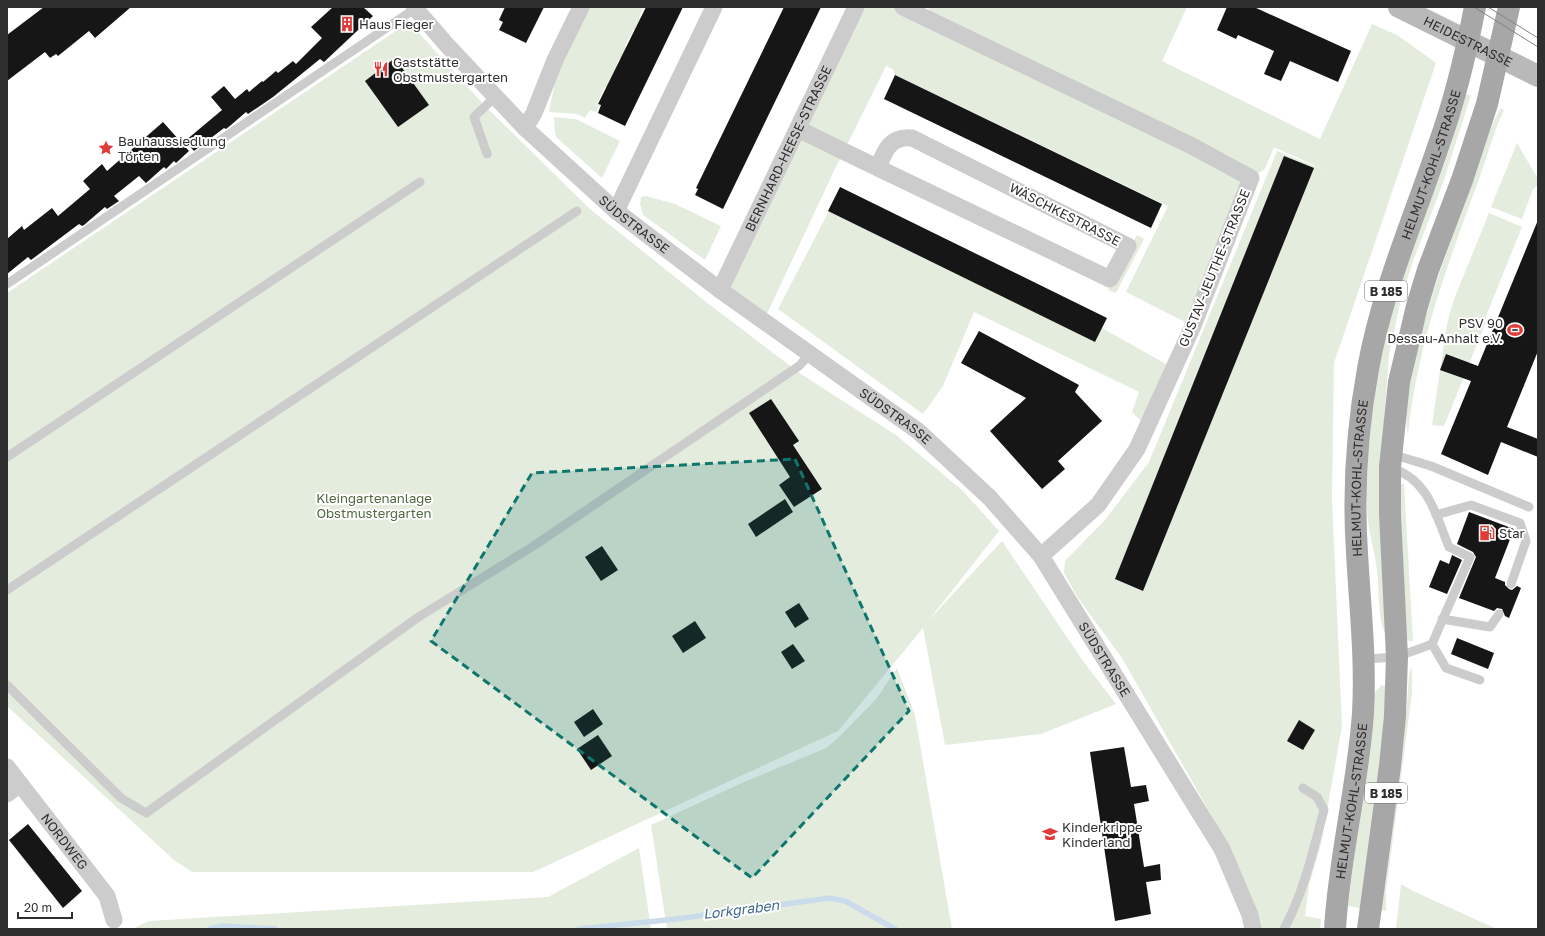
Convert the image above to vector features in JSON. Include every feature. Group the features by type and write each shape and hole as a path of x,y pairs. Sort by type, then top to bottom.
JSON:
{"main road":[{"name":"HEIDESTRASSE","path":"1398,7 1538,76"},
{"name":"B 185","path":"1468,41 1475,7"},
{"name":"B 185","path":"1368,929 1390,766 1395,716 1397,657 1390,514 1391,461 1399,382 1417,306 1487,104 1509,7"},
{"name":"HELMUT-KOHL-STRASSE","path":"1335,929 1363,714 1364,658 1356,551 1356,494 1360,428 1366,375 1386,289 1440,142 1468,41"}],"street":[{"path":"525,128 534,113 555,60 581,7"},
{"path":"616,211 714,7"},
{"name":"BERNHARD-HEESE-STRASSE","path":"720,290 856,7"},
{"name":"GUSTAV-JEUTHE-STRASSE","path":"903,7 1192,146 1251,178 1192,326 1137,449 1098,505 1041,556"},
{"name":"SÜDSTRASSE","path":"415,8 525,128 616,211 720,290 918,431 990,498 1041,556 1222,849 1250,915 1253,929"},
{"name":"WÄSCHKESTRASSE","path":"798,129 878,168 1110,279 1128,246 912,138 902,137 889,144 878,168"},
{"name":"NORDWEG","path":"7,767 14,789 107,896 115,925"}],"lane":[{"path":"7,284 415,8"},
{"path":"487,154 474,117 495,97"},
{"path":"7,457 420,182"},
{"path":"7,590 577,211"},
{"path":"7,685 121,798 146,813 418,618 532,547 628,483 799,366 810,354"},
{"path":"1364,658 1375,659 1397,657 1432,644 1470,557 1449,547 1424,490 1410,476 1391,461"},
{"path":"1391,461 1431,466 1529,507"},
{"path":"1436,515 1471,505 1520,523 1526,541 1511,584"},
{"path":"1442,619 1490,627 1499,614"},
{"path":"1432,644 1446,668 1480,680"},
{"path":"1284,929 1293,912 1307,873 1324,810 1317,797 1303,788"}],"highlighted area":[{"path":"795,459 909,711 752,878 431,641 532,473"}],"green space":[{"path":"586,7 644,7 639,18 641,19 636,30 633,30 625,46 627,47 622,59 619,59 608,88 605,87 597,104 599,105 596,112 590,110 585,118 577,114 549,112 559,62"},
{"path":"856,7 903,7 924,18 930,7 1187,7 1162,61 1320,139 1372,24 1397,35 1436,63 1334,363 1332,498 1342,726 1321,844 1309,885 1305,916 1321,919 1320,929 1260,929 1218,827 1122,658 1078,598 1064,573 1065,561 1105,520 1149,462 1277,151 1327,171 1274,147 1265,169 1251,178 1193,326 1126,292 1168,206 895,75 894,70 886,66 834,171 764,320 725,281"},
{"name":"Kleingartenanlage Obstmustergarten","path":"409,22 485,106 591,210 710,305 801,374 896,435 963,491 999,531 928,621 1002,541 1083,661 1116,704 1041,734 945,745 923,628 838,731 533,872 192,872 174,860 7,706 7,293"},
{"path":"1466,94 1471,95 1443,183 1413,261 1401,299 1389,354 1382,449 1385,632 1381,620 1377,569 1367,514 1367,475 1372,412 1383,350 1398,289 1411,250 1444,166"},
{"path":"1501,108 1504,110 1498,123 1451,256 1432,314 1412,403 1408,434 1406,414 1408,394 1416,354 1428,310 1441,268 1488,136"},
{"path":"554,117 576,119 620,141 602,178 557,138 555,133"},
{"path":"1517,143 1538,179 1538,185 1533,189 1522,219 1491,207"},
{"path":"646,196 675,204 721,226 705,260 643,215 640,204 641,197"},
{"path":"829,211 1095,342 1102,328 1166,364 1142,422 1132,412 1139,392 974,312 943,386 923,414 778,309"},
{"path":"1489,213 1522,227 1444,426 1432,425 1447,324 1453,302"},
{"path":"1137,235 1144,239 1116,293 1108,290"},
{"path":"1401,484 1404,484 1413,641 1409,641 1406,638"},
{"path":"1412,667 1412,693 1386,891 1386,911 1380,910 1406,716 1409,675"},
{"path":"897,668 915,715 952,929 667,929 651,825 744,782 826,748 839,737 877,698"},
{"path":"1382,685 1387,689 1379,778 1360,908 1348,906 1374,693"},
{"path":"639,848 651,929 132,929 149,921 548,897"},
{"path":"1401,884 1413,891 1497,929 1396,929"}],"building":[{"path":"44,7 131,7 95,38 89,31 58,56 56,54 50,58 45,52 7,81 7,35"},
{"path":"333,7 363,7 373,16 324,62 320,59 273,97 248,114 246,112 226,129 224,128 194,151 185,141 222,110 211,97 224,86 235,99 247,89 249,92 276,71 278,73 293,61 296,64 322,38 311,27"},
{"path":"505,7 544,7 526,43 499,30 503,22 499,20"},
{"path":"646,7 683,7 625,126 598,113 601,105 598,104"},
{"path":"784,7 821,7 723,209 695,195 698,189 696,188"},
{"path":"1227,7 1254,7 1351,51 1338,82 1290,61 1281,81 1264,74 1274,51 1238,35 1236,39 1217,30"},
{"path":"395,58 429,105 398,127 365,81"},
{"path":"895,75 1162,204 1151,228 884,99"},
{"path":"163,122 189,151 176,163 174,161 166,169 164,167 146,183 139,176 114,196 119,201 107,209 105,207 84,225 82,226 79,224 31,260 28,257 7,274 7,239 22,226 24,230 52,208 58,216 90,189 83,181 102,164 107,171"},
{"path":"1284,156 1314,168 1143,591 1115,579"},
{"path":"840,187 1107,318 1095,342 828,211"},
{"name":"PSV 90 Dessau-Anhalt e.V.","path":"1538,220 1538,351 1507,427 1538,439 1538,457 1501,442 1488,475 1441,454 1471,381 1440,370 1446,354 1478,366"},
{"path":"979,331 1079,385 1075,392 1102,421 1058,461 1065,469 1042,489 990,431 1026,398 961,363"},
{"path":"771,399 799,441 793,445 822,489 794,507 779,485 790,477 749,413"},
{"path":"785,499 793,512 756,537 748,524"},
{"path":"1469,512 1514,529 1495,578 1505,582 1505,585 1509,589 1512,590 1517,586 1521,588 1509,618 1505,616 1502,609 1497,608 1494,611 1459,598 1476,557 1473,552 1457,544"},
{"path":"602,546 618,570 601,581 585,557"},
{"path":"1452,555 1462,560 1447,594 1429,587 1440,560 1449,564"},
{"path":"799,603 809,619 795,628 785,612"},
{"path":"695,621 706,638 683,653 672,636"},
{"path":"1457,638 1494,653 1488,669 1451,654"},
{"path":"793,644 805,661 792,669 781,652"},
{"path":"593,709 603,724 584,737 574,722"},
{"path":"1299,720 1315,730 1303,750 1287,741"},
{"path":"598,735 612,756 591,770 577,749"},
{"path":"1124,747 1131,787 1146,785 1149,801 1134,804 1144,867 1160,864 1161,880 1146,882 1151,914 1115,921 1090,752"},
{"path":"28,824 82,891 63,908 9,840"}],"waterway":[{"name":"Lorkgraben","path":"579,929 676,919 829,898 845,901 895,929"},
{"name":"Lorkgraben","path":"210,929 222,926 275,929"}],"tram line":[{"path":"1474,7 1538,47"},
{"path":"1488,7 1538,38"}],"place":[{"name":"Haus Fieger","path":"347,24"},
{"name":"Gaststätte Obstmustergarten","path":"381,69"},
{"name":"Bauhaussiedlung Törten","path":"106,148"},
{"name":"PSV 90 Dessau-Anhalt e.V.","path":"1515,330"},
{"name":"Star","path":"1487,533"},
{"name":"Kinderkrippe Kinderland","path":"1050,834"}]}
